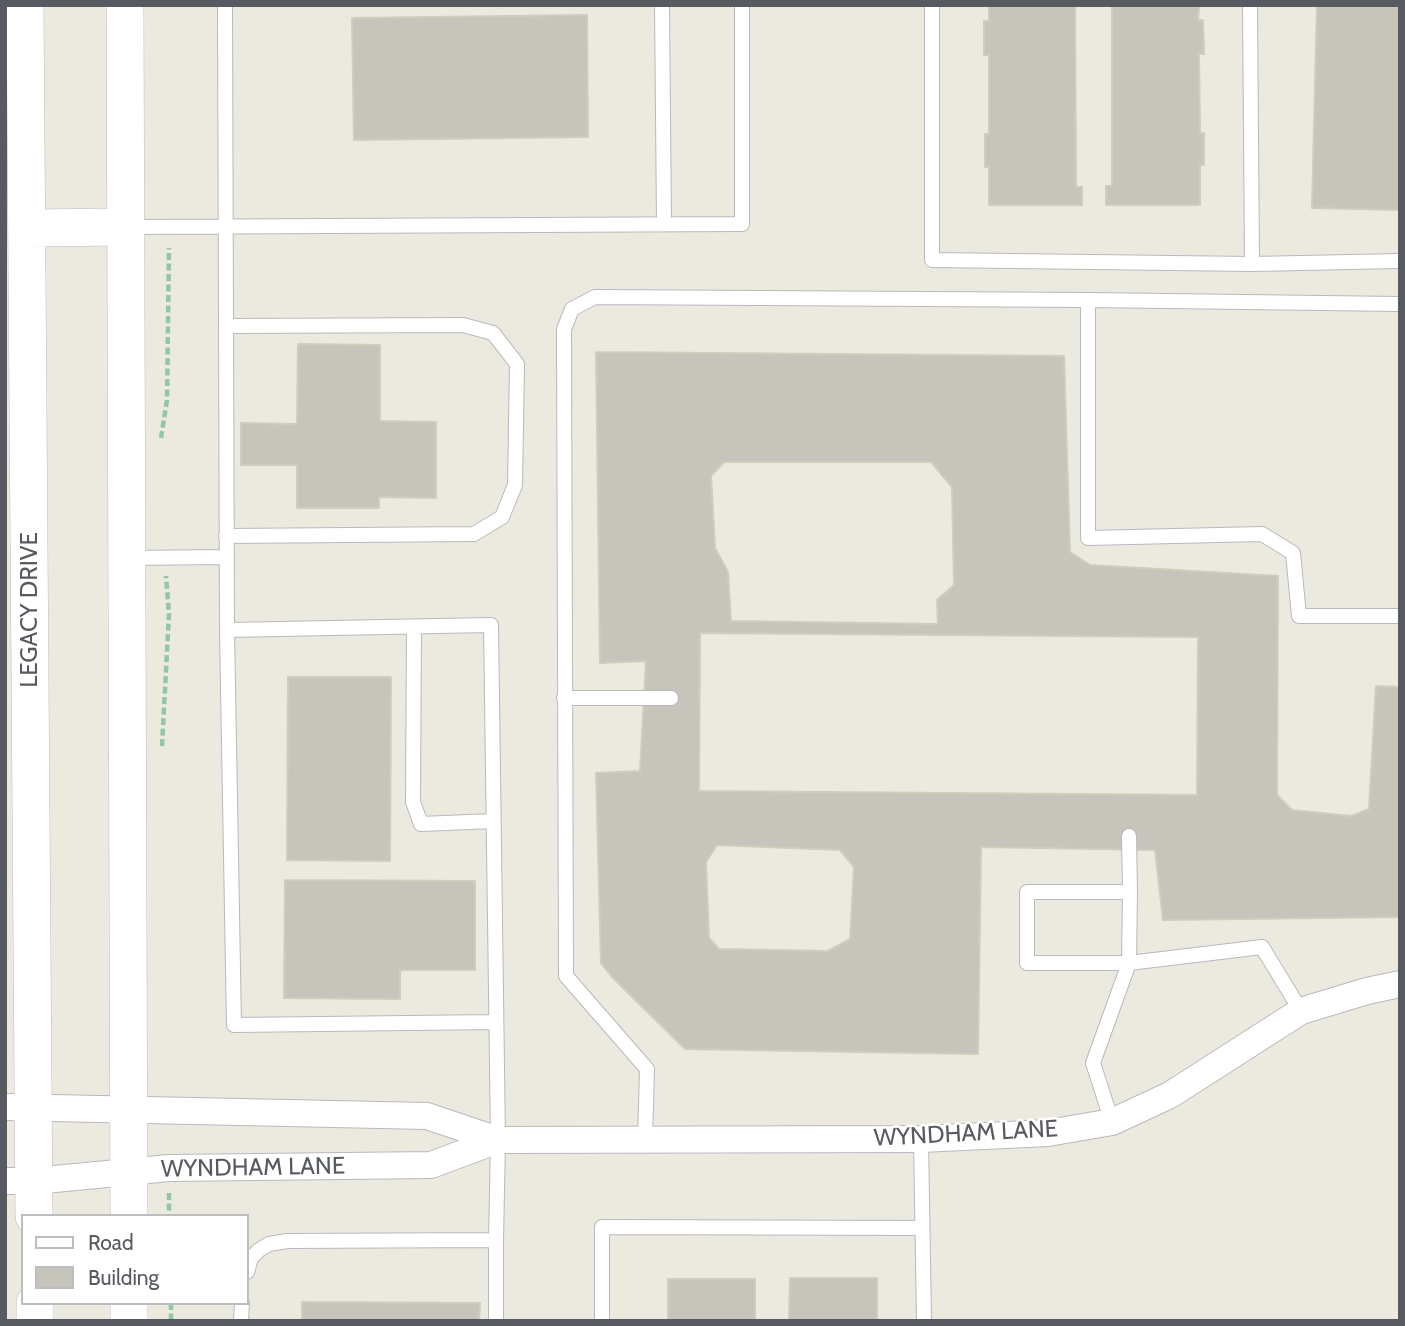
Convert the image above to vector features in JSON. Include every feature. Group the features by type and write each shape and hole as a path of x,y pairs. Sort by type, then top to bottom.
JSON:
{"main road":[{"name":"LEGACY DRIVE","path":"25,5 27,228 20,1107 25,1192"},
{"path":"125,5 129,1214"},
{"path":"27,228 126,226"}],"street":[{"name":"WYNDHAM LANE","path":"20,1107 427,1116 498,1140 921,1139 1048,1133 1112,1122 1171,1095 1301,1011 1367,990 1400,984"},
{"name":"WYNDHAM LANE","path":"25,1192 129,1170 431,1165 498,1140"}],"lane":[{"path":"225,5 226,557 234,1025 496,1022"},
{"path":"662,5 664,224"},
{"path":"126,226 742,224 742,5"},
{"path":"932,5 932,260 1252,264 1400,261"},
{"path":"1250,5 1252,264"},
{"path":"645,1140 647,1069 566,976 564,329 572,309 596,297 1400,304"},
{"path":"1088,300 1088,538 1262,534 1293,553 1299,616 1400,616"},
{"path":"226,326 463,325 493,333 517,364 515,485 502,517 474,534 226,536"},
{"path":"125,558 226,557"},
{"path":"227,630 491,625 498,1140 496,1321"},
{"path":"414,626 413,802 421,824 493,821"},
{"path":"564,698 671,698"},
{"path":"1112,1122 1093,1063 1129,962 1129,836"},
{"path":"1130,892 1027,892 1027,963 1129,962 1262,947 1301,1011"},
{"path":"921,1139 924,1321"},
{"path":"602,1321 602,1227 922,1228"},
{"path":"248,1268 251,1258 259,1250 269,1244 286,1241 496,1240"}],"path":[{"path":"169,1208 169,1214"}],"building":[{"path":"989,5 1075,5 1076,187 1082,187 1082,205 989,205 989,167 985,167 985,134 989,134 989,55 984,55 984,21 989,21"},
{"path":"1112,5 1199,5 1198,20 1203,20 1204,54 1199,54 1200,133 1204,133 1204,165 1200,165 1200,205 1106,205 1106,186 1112,186"},
{"path":"1317,5 1400,5 1400,210 1312,208"},
{"path":"587,15 588,137 354,140 352,18"},
{"path":"298,344 380,345 380,421 436,422 436,498 379,497 379,508 297,508 297,465 241,465 241,423 297,424"},
{"path":"596,352 1064,356 1070,552 1090,565 1278,576 1277,795 1292,810 1351,816 1369,809 1376,686 1400,687 1400,917 1163,920 1155,850 981,847 978,1054 685,1049 601,963 596,773 640,771 646,661 600,663","holes":["724,462 931,462 952,487 954,585 937,600 938,624 731,621 728,572 715,548 711,476","700,633 1198,637 1197,795 699,791","717,845 840,850 854,867 850,939 828,951 719,949 709,938 706,862"]},
{"path":"288,677 391,677 390,861 287,860"},
{"path":"285,880 475,881 475,970 400,970 400,999 284,998"},
{"path":"790,1278 877,1278 877,1321 789,1321"},
{"path":"668,1279 755,1279 755,1321 668,1321"},
{"path":"302,1302 480,1303 479,1321 302,1321"}]}
